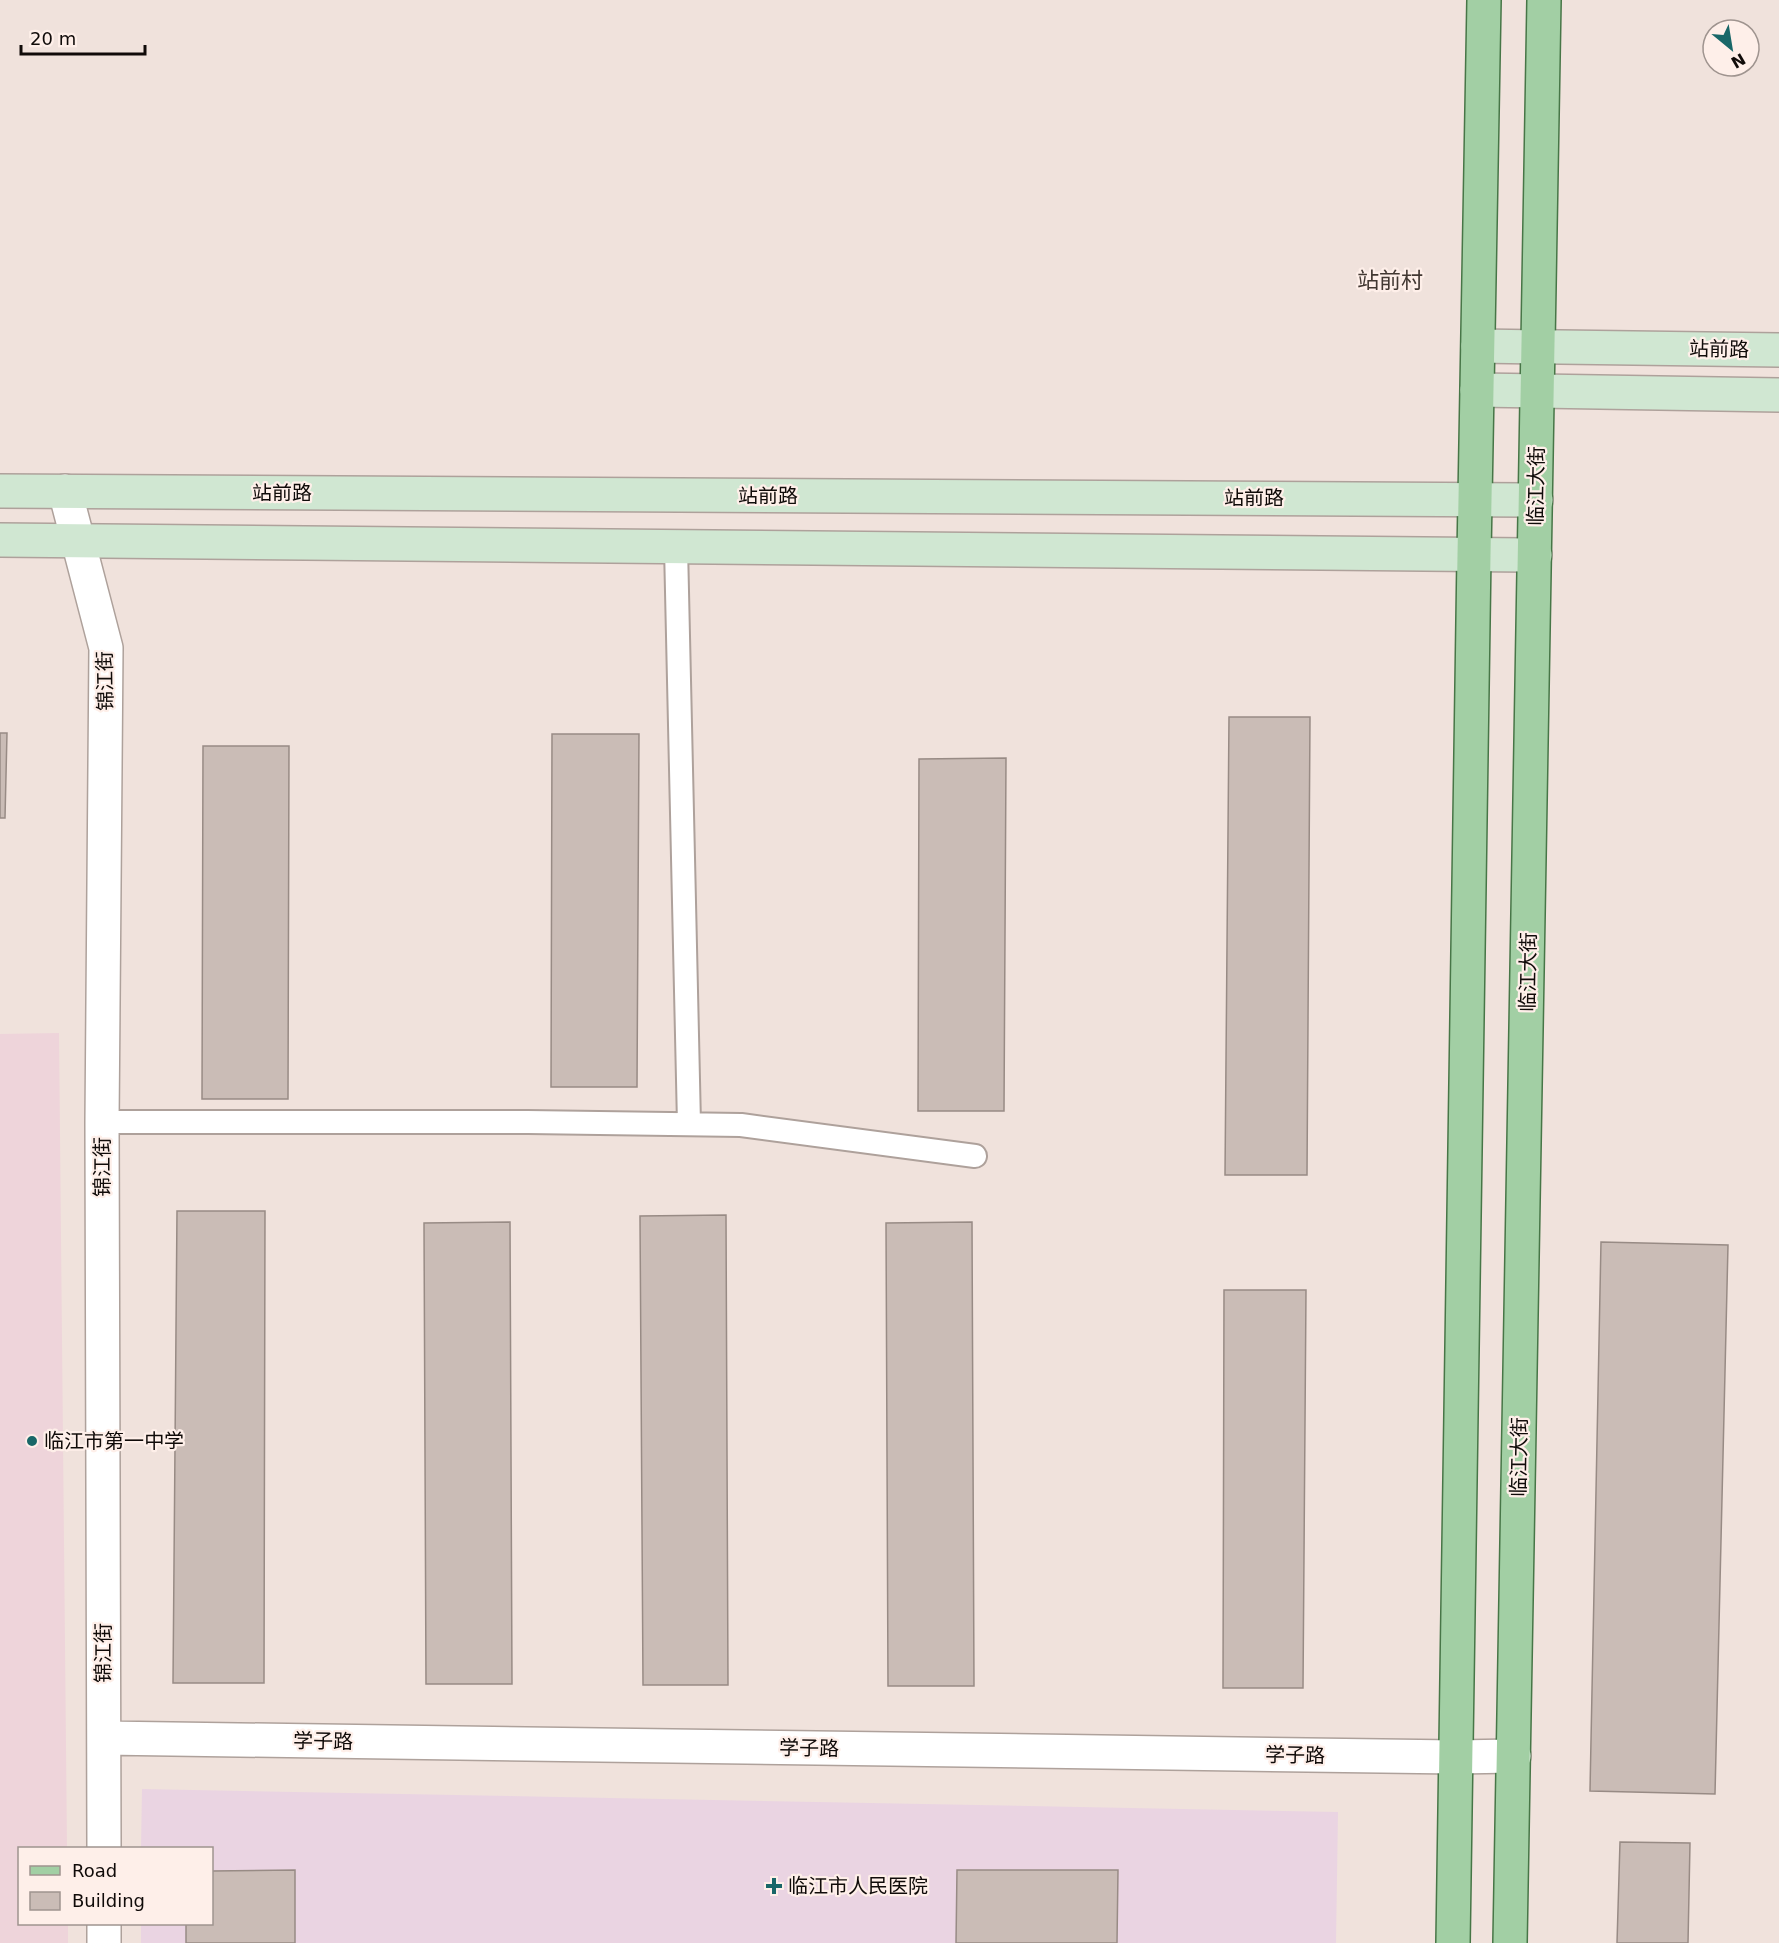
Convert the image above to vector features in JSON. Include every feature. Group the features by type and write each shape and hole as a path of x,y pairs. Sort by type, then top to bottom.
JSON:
{"main road":[{"path":"1453,1943 1484,0"},
{"name":"临江大街","path":"1510,1943 1544,0"},
{"name":"站前路","path":"1478,346 1779,350"},
{"path":"1477,390 1779,394"},
{"name":"站前路","path":"0,491 1536,500"},
{"path":"0,540 1535,555"}],"street":[{"name":"锦江街","path":"65,491 106,648 102,1122 104,1847"},
{"name":"学子路","path":"104,1738 1514,1756"},
{"path":"104,1925 104,1943"}],"lane":[{"path":"676,547 689,1124"},
{"path":"102,1122 528,1122 741,1125 975,1156"}],"shaded area":[{"name":"临江市第一中学","path":"59,1033 67,1847 18,1847 18,1925 68,1925 68,1943 0,1943 0,1034"},
{"name":"临江市人民医院","path":"142,1789 1338,1812 1336,1943 141,1943 141,1925 213,1925 213,1847 141,1847"}],"building":[{"path":"1229,717 1310,717 1307,1175 1225,1175"},
{"path":"0,733 7,733 5,818 0,818"},
{"path":"552,734 639,734 637,1087 551,1087"},
{"path":"203,746 289,746 288,1099 202,1099"},
{"path":"1006,758 1004,1111 918,1111 919,759"},
{"path":"177,1211 265,1211 264,1683 173,1683"},
{"path":"726,1215 728,1685 643,1685 640,1216"},
{"path":"510,1222 512,1684 426,1684 424,1223"},
{"path":"972,1222 974,1686 888,1686 886,1223"},
{"path":"1601,1242 1728,1245 1715,1794 1590,1791"},
{"path":"1224,1290 1306,1290 1303,1688 1223,1688"},
{"path":"1620,1842 1690,1843 1688,1943 1617,1943"},
{"path":"295,1870 295,1943 186,1943 186,1925 213,1925 213,1871"},
{"path":"957,1870 1118,1870 1117,1943 956,1943"}],"place":[{"name":"临江市第一中学","path":"32,1441"},
{"name":"临江市人民医院","path":"774,1886"}],"district":[{"name":"站前村","path":"1390,280"}]}
